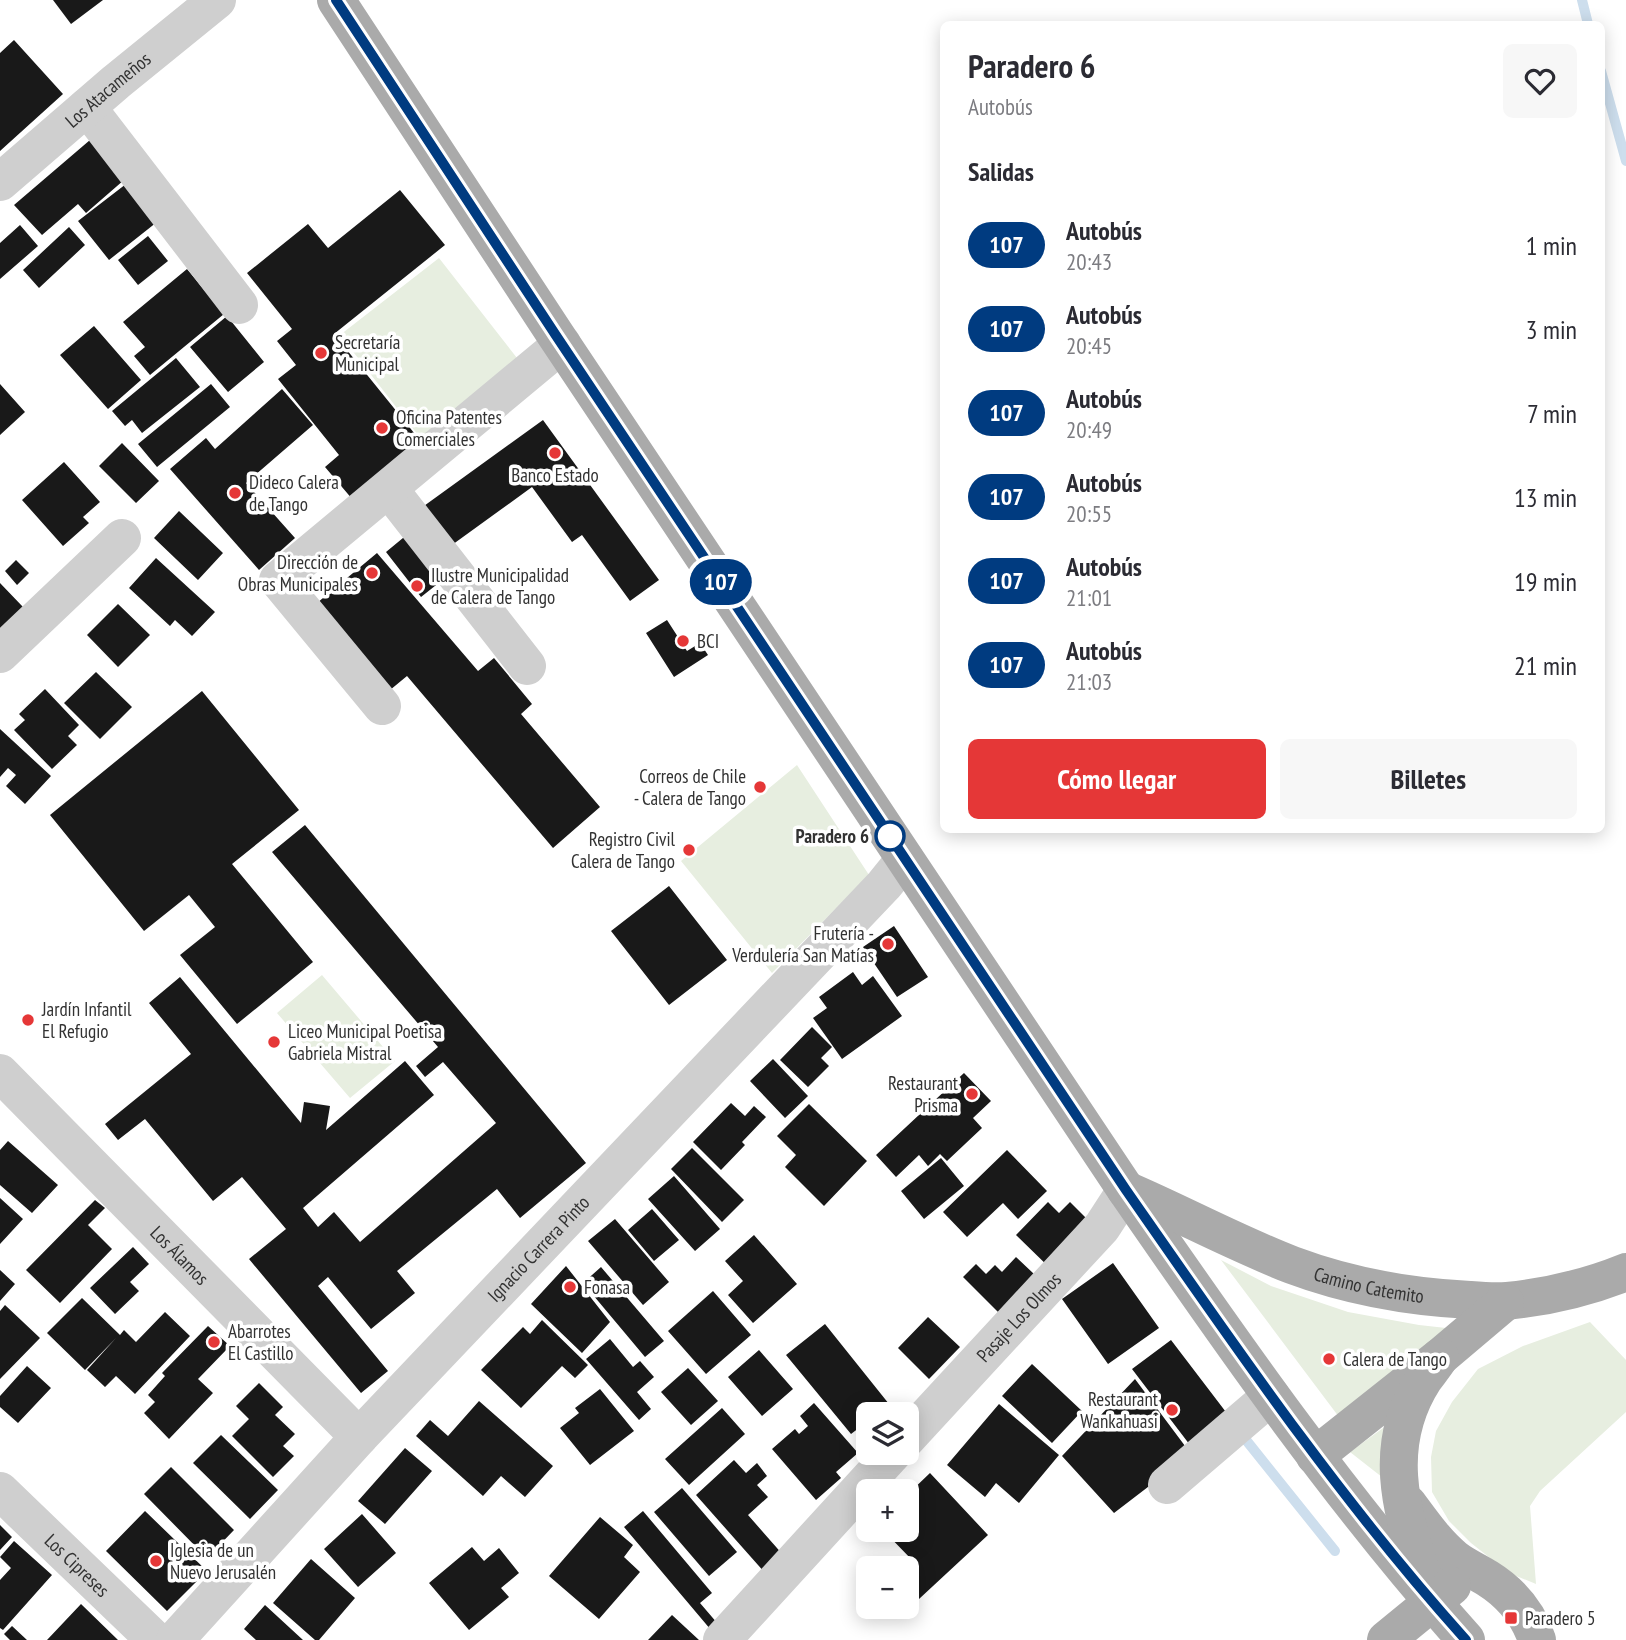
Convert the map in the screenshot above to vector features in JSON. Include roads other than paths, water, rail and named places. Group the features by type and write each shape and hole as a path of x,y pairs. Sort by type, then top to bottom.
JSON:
{"main road":[{"path":"336,0 1126,1190 1314,1456 1466,1640"},
{"name":"Camino Catemito","path":"1126,1190 1294,1266 1342,1281 1410,1294 1505,1301 1584,1286 1626,1272"},
{"path":"1314,1456 1440,1357 1505,1301"},
{"path":"1432,1602 1408,1531 1398,1473 1402,1431 1411,1405 1423,1380 1440,1357"},
{"path":"1401,1494 1426,1529 1454,1558 1498,1584 1522,1609 1529,1618 1537,1640"},
{"path":"1386,1640 1449,1588 1471,1581 1498,1584"}],"street":[{"name":"Los Atacameños","path":"0,182 217,0"},
{"path":"87,107 239,305"},
{"path":"382,706 278,580 562,344"},
{"path":"389,489 527,666"},
{"path":"0,654 122,538"},
{"name":"Ignacio Carrera Pinto","path":"175,1640 359,1437 884,885 905,859"},
{"name":"Los Álamos","path":"2,1079 359,1437"},
{"name":"Pasaje Los Olmos","path":"919,1425 1102,1227 1126,1190"},
{"path":"1167,1485 1271,1396"},
{"path":"722,1640 882,1465"},
{"name":"Los Cipreses","path":"0,1491 155,1640"}],"waterway":[{"path":"1582,0 1587,21"},
{"path":"1605,85 1626,161"},
{"path":"1246,1440 1335,1551"}],"place":[{"name":"Secretaría Municipal","path":"321,353"},
{"name":"Oficina Patentes Comerciales","path":"382,428"},
{"name":"Banco Estado","path":"555,453"},
{"name":"Dideco Calera de Tango","path":"235,493"},
{"name":"Dirección de Obras Municipales","path":"372,573"},
{"name":"Ilustre Municipalidad de Calera de Tango","path":"417,586"},
{"name":"BCI","path":"683,641"},
{"name":"Correos de Chile - Calera de Tango","path":"760,787"},
{"name":"Paradero 6","path":"890,836"},
{"name":"Registro Civil Calera de Tango","path":"689,850"},
{"name":"Frutería - Verdulería San Matías","path":"888,944"},
{"name":"Jardín Infantil El Refugio","path":"28,1020"},
{"name":"Liceo Municipal Poetisa Gabriela Mistral","path":"274,1042"},
{"name":"Restaurant Prisma","path":"972,1094"},
{"name":"Fonasa","path":"570,1287"},
{"name":"Abarrotes El Castillo","path":"214,1342"},
{"name":"Calera de Tango","path":"1329,1359"},
{"name":"Restaurant Wankahuasi","path":"1172,1410"},
{"name":"Iglesia de un Nuevo Jerusalén","path":"156,1561"},
{"name":"Paradero 5","path":"1511,1618"}]}
